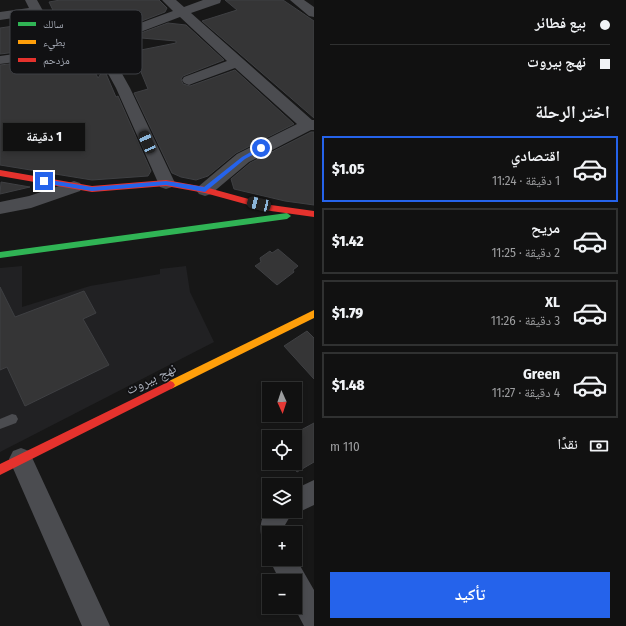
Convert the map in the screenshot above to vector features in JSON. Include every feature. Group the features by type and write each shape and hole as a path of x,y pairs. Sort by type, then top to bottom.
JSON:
{"street":[{"path":"168,0 237,62 311,125 244,158 205,190"},
{"path":"142,27 215,0"},
{"path":"296,0 314,13"},
{"path":"18,10 33,5"},
{"path":"0,16 10,13"},
{"path":"0,60 10,59"},
{"path":"189,80 237,62"},
{"path":"115,74 166,183"},
{"path":"0,173 92,189 166,183 205,190 246,202 304,214"},
{"path":"0,208 31,202 74,187"},
{"path":"0,255 304,214 314,214"},
{"name":"نهج بيروت","path":"10,465 314,314"},
{"path":"10,465 96,626"},
{"path":"302,498 314,492"},
{"path":"302,595 314,617"}],"lane":[{"path":"0,424 12,419"}],"shaded area":[{"path":"22,266 22,307 90,286 160,274 160,269 186,266 190,292 214,342 0,452 0,268"}],"building":[{"path":"60,0 159,0 167,8 165,12 142,21 142,10 53,10 49,2"},
{"path":"225,0 283,0 314,21 314,118 202,21 237,10"},
{"path":"168,23 186,25 224,60 183,76 181,79 183,84 190,86 235,70 294,124 236,153 208,176 196,180 181,177 172,173 134,93 148,89 142,74 142,50 176,43 176,41 142,38 142,33"},
{"path":"10,27 10,53 0,54 0,28"},
{"path":"10,64 10,74 96,74 98,78 101,74 106,74 116,97 118,96 151,171 148,176 92,180 0,165 0,65"},
{"path":"311,132 314,132 314,205 285,201 234,189 231,179 250,163"},
{"path":"1,182 30,187 0,194"},
{"path":"278,249 298,266 293,270 294,272 277,285 255,266 261,262 260,258 270,251 272,253"},
{"path":"0,287 15,317 84,291 96,313 83,319 109,365 25,406 7,367 0,370"},
{"path":"307,331 314,338 314,379 284,346"},
{"path":"314,423 314,462 302,469 302,430"}],"traffic: fast":[{"path":"0,255 287,216"}],"traffic: slow":[{"path":"170,385 314,314"}],"traffic: jam":[{"path":"0,173 92,189 166,183 205,190 271,208 314,214"},
{"path":"0,470 170,385"}],"route":[{"path":"44,181 92,189 166,183 205,190 244,158 261,148"}]}
